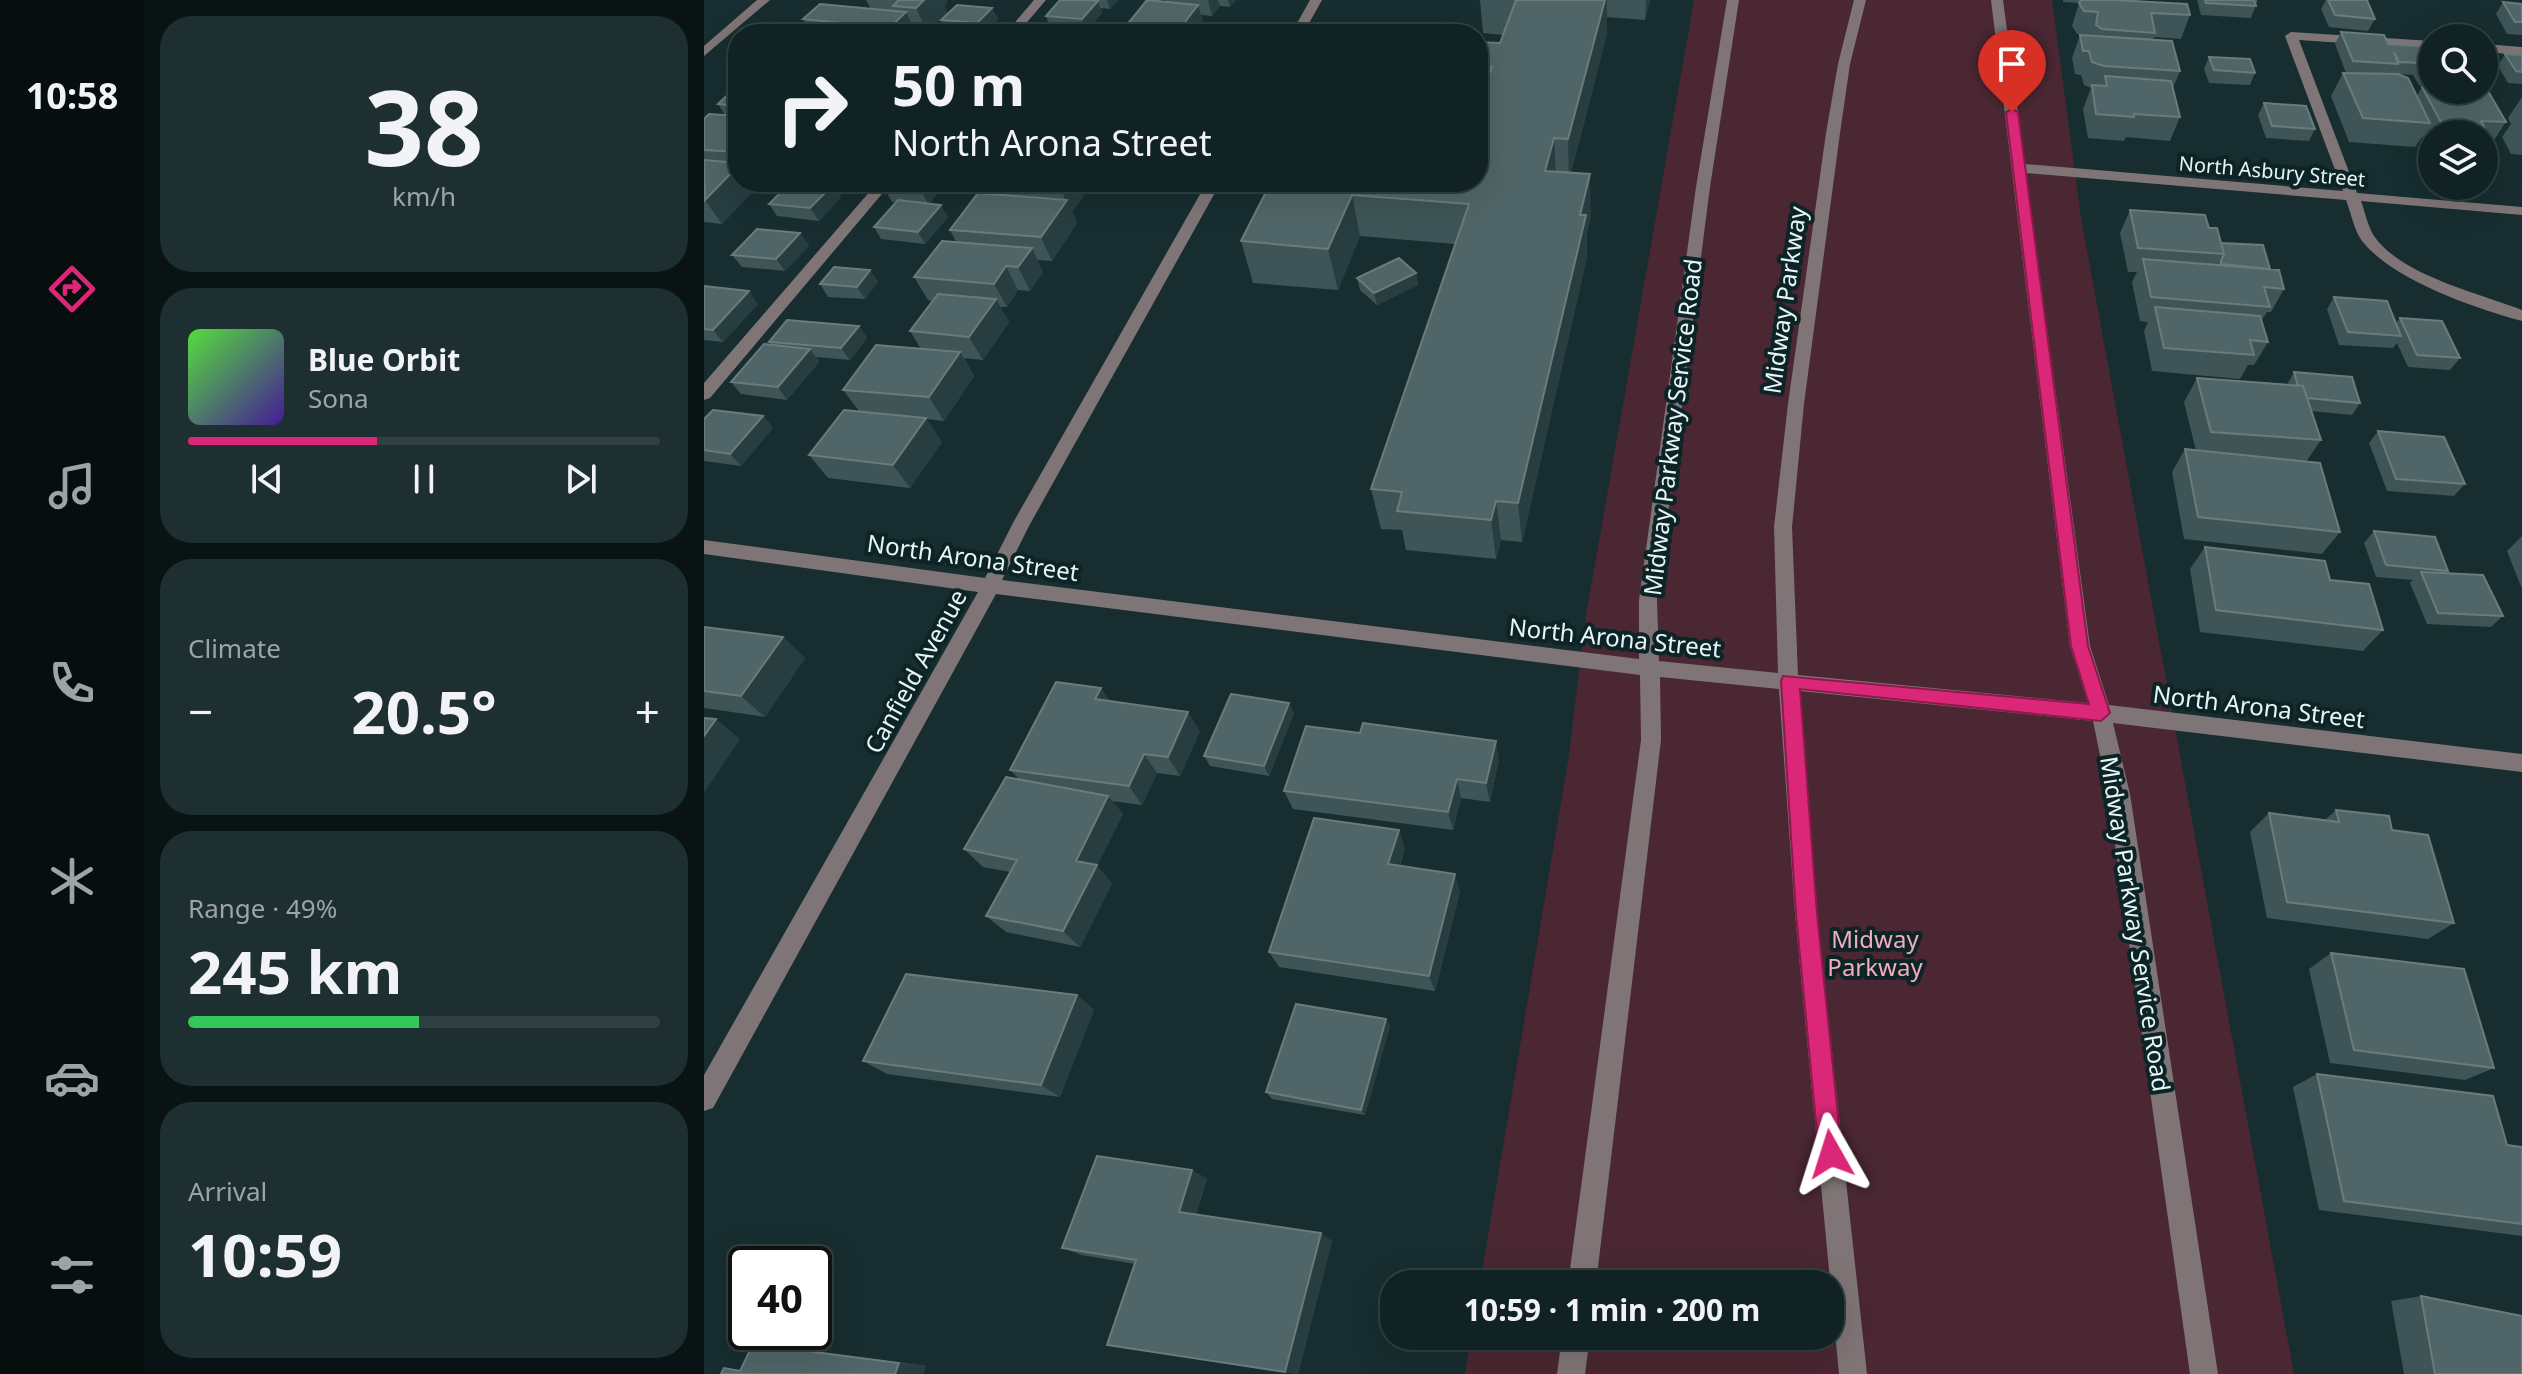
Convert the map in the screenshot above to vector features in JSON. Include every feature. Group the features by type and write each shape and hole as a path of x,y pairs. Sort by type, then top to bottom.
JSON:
{"street":[{"path":"736,24 764,0"},
{"path":"1020,24 1040,0"},
{"path":"1303,24 1316,0"},
{"name":"Midway Parkway Service Road","path":"1584,1270 1651,740 1648,600 1703,187 1733,0"},
{"name":"Midway Parkway","path":"1853,1374 1806,914 1784,617 1783,527 1833,133 1844,64 1860,0"},
{"name":"Midway Parkway Service Road","path":"1997,0 2080,646 2101,713 2119,794 2204,1374"},
{"path":"704,52 728,31"},
{"path":"2418,44 2291,36 2367,237 2380,253 2424,277 2522,316"},
{"path":"2498,49 2522,51"},
{"name":"North Asbury Street","path":"2019,168 2522,211"},
{"path":"704,394 876,192"},
{"name":"Canfield Avenue","path":"704,1099 993,585 1020,526 1208,192"},
{"name":"North Arona Street","path":"704,547 1115,603 1651,669 2101,713 2522,763"},
{"path":"1571,1374 1574,1350"}],"green space":[{"name":"Midway Parkway","path":"1694,0 2052,0 2081,218 2294,1374 1465,1374 1469,1350 1844,1350 1844,1270 1482,1270 1569,755 1585,621"}],"building":[{"path":"899,0 924,0 916,8 893,6"},
{"path":"1060,0 1098,1 1082,19 1046,16"},
{"path":"1147,0 1198,5 1183,24 1128,24"},
{"path":"1516,0 1605,0 1568,139 1554,138 1545,171 1590,174 1580,215 1586,215 1518,503 1496,501 1491,520 1397,511 1402,492 1371,489 1469,204 1352,195 1328,249 1241,241 1266,192 1488,192 1488,78 1492,67 1488,67 1488,42 1500,43"},
{"path":"2081,0 2187,4 2190,15 2151,13 2155,33 2102,29 2096,25 2098,12 2084,11 2079,3"},
{"path":"2205,0 2254,0 2256,6 2206,3"},
{"path":"2328,0 2367,0 2375,19 2335,15"},
{"path":"2503,2 2522,4 2522,22 2515,22"},
{"path":"820,4 906,12 893,24 840,24 803,19"},
{"path":"957,5 992,8 977,23 941,20"},
{"path":"2341,32 2384,35 2388,44 2418,46 2418,63 2399,62 2394,52 2398,64 2353,61"},
{"path":"2080,35 2172,41 2180,71 2104,66 2092,62 2089,51 2083,51"},
{"path":"2505,54 2522,55 2522,72 2516,71"},
{"path":"2209,57 2250,59 2255,73 2214,70"},
{"path":"2343,73 2398,74 2408,78 2418,104 2429,120 2418,122 2363,118"},
{"path":"2105,76 2171,81 2180,117 2096,114 2092,85 2107,86"},
{"path":"728,94 728,105 718,104"},
{"path":"2264,103 2306,106 2315,129 2272,126"},
{"path":"2431,104 2496,104 2506,122 2498,120 2440,120"},
{"path":"709,114 728,115 728,151 704,150 704,119"},
{"path":"704,160 728,162 728,176 705,200"},
{"path":"781,192 826,192 810,208 769,204"},
{"path":"978,193 1067,200 1041,237 950,230"},
{"path":"898,200 941,205 918,232 874,227"},
{"path":"2130,210 2205,215 2209,228 2217,228 2224,254 2138,248"},
{"path":"757,229 800,233 776,259 732,255"},
{"path":"942,241 1032,248 1018,267 1006,266 994,284 914,277"},
{"path":"2221,243 2263,245 2270,269 2221,264 2224,254"},
{"path":"1399,258 1416,273 1374,293 1357,278"},
{"path":"2143,259 2279,270 2284,289 2264,287 2270,307 2151,297"},
{"path":"834,267 870,270 857,287 820,284"},
{"path":"704,286 749,291 713,330 704,329"},
{"path":"938,294 996,299 969,337 910,331"},
{"path":"2334,297 2387,301 2401,336 2348,332"},
{"path":"2155,307 2260,316 2268,342 2250,340 2254,355 2164,348"},
{"path":"2400,318 2442,321 2460,358 2417,355"},
{"path":"787,320 859,326 841,348 769,342"},
{"path":"764,344 810,349 778,387 731,382"},
{"path":"876,345 960,352 929,397 843,390"},
{"path":"2294,372 2352,377 2360,403 2307,398 2303,386 2298,386"},
{"path":"2197,378 2303,386 2321,440 2211,432"},
{"path":"713,410 763,416 730,454 704,450 704,419"},
{"path":"844,410 926,418 893,465 809,455"},
{"path":"2378,431 2444,437 2465,484 2396,479"},
{"path":"2185,449 2320,463 2340,532 2198,517"},
{"path":"2374,531 2435,537 2448,571 2386,565"},
{"path":"2205,547 2325,561 2330,580 2369,584 2383,630 2216,610"},
{"path":"2421,572 2483,575 2503,616 2438,613"},
{"path":"704,627 783,637 741,696 704,691"},
{"path":"1056,682 1101,688 1095,699 1188,712 1168,757 1144,754 1129,786 1010,770"},
{"path":"1231,694 1289,703 1264,766 1204,756"},
{"path":"704,718 716,719 704,736"},
{"path":"1363,723 1496,741 1486,783 1457,779 1448,812 1284,791 1306,726 1360,733"},
{"path":"1006,777 1108,796 1076,861 1097,865 1063,931 986,916 1017,860 964,849"},
{"path":"2336,810 2389,816 2392,830 2428,835 2454,923 2287,902 2269,813 2339,822"},
{"path":"1314,818 1399,830 1388,864 1455,874 1429,976 1269,952"},
{"path":"2331,953 2464,969 2494,1068 2354,1050"},
{"path":"906,974 1077,995 1041,1085 863,1061"},
{"path":"1296,1004 1386,1019 1361,1110 1266,1092"},
{"path":"2317,1074 2493,1096 2507,1145 2522,1147 2522,1224 2344,1201"},
{"path":"1097,1156 1192,1170 1179,1212 1321,1233 1285,1372 1107,1345 1136,1260 1062,1248"},
{"path":"2421,1296 2522,1316 2522,1374 2435,1374"},
{"path":"750,1350 799,1350 899,1363 895,1374 721,1374 724,1368 740,1371"}],"route":[{"path":"1831,1154 1806,914 1790,681 2101,713 2080,646 2012,112"}]}
